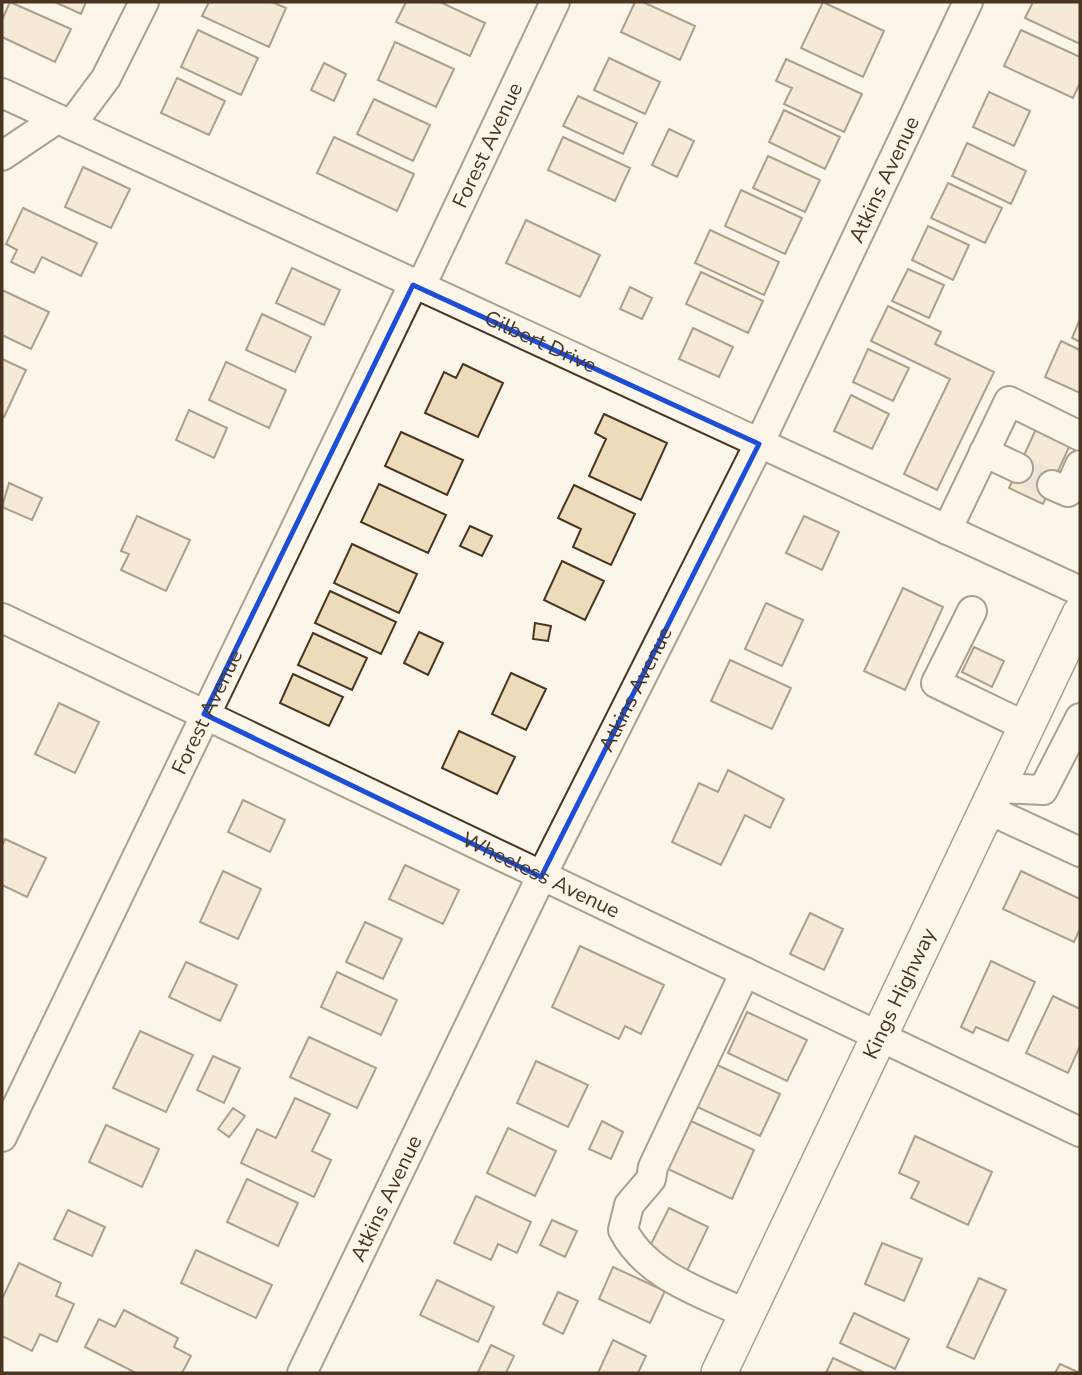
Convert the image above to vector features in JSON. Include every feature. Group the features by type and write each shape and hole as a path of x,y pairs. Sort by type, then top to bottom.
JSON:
{"main road":[{"name":"Kings Highway","path":"719,1373 1080,614"}],"street":[{"path":"2,156 64,122 106,78 144,2"},
{"name":"Forest Avenue","path":"2,1137 204,713 555,2"},
{"name":"Atkins Avenue","path":"302,1373 541,877 759,444 968,2"},
{"name":"Gilbert Drive","path":"2,93 1080,591"},
{"path":"947,530 1009,401 1080,436"},
{"path":"984,452 1018,468"},
{"path":"1052,485 1068,492 1080,466"},
{"path":"972,611 936,683 1027,727"},
{"name":"Wheeless Avenue","path":"2,618 1080,1132"},
{"path":"992,798 1043,790 1080,718"},
{"path":"992,798 1080,852"},
{"path":"745,972 653,1167 651,1179 629,1205 622,1230 651,1267 746,1314"}],"highlighted area":[{"path":"413,285 759,444 541,877 204,714"}],"building":[{"path":"10,2 71,29 55,62 2,37 2,20"},
{"path":"55,2 86,2 81,14"},
{"path":"209,2 272,2 286,8 269,47 202,16"},
{"path":"406,2 440,2 485,23 470,56 396,22"},
{"path":"635,2 643,2 695,26 680,60 621,32"},
{"path":"823,2 884,31 863,77 801,48"},
{"path":"1033,2 1080,2 1080,44 1025,18"},
{"path":"198,30 258,58 241,95 181,67"},
{"path":"1021,30 1080,57 1080,83 1073,98 1004,66"},
{"path":"395,42 454,69 436,107 378,80"},
{"path":"609,58 660,82 645,114 594,90"},
{"path":"786,59 862,94 844,132 784,104 792,88 776,81"},
{"path":"324,63 346,74 334,101 311,90"},
{"path":"177,78 225,101 209,135 161,113"},
{"path":"989,92 1030,111 1014,146 973,127"},
{"path":"578,96 637,123 623,154 563,126"},
{"path":"374,99 430,125 413,161 357,134"},
{"path":"784,110 840,137 825,169 769,142"},
{"path":"669,129 694,141 677,177 652,165"},
{"path":"334,137 414,174 397,211 317,173"},
{"path":"563,137 630,168 615,201 548,170"},
{"path":"967,143 1026,171 1011,204 952,176"},
{"path":"768,156 820,180 805,212 753,188"},
{"path":"83,167 130,189 111,228 65,207"},
{"path":"948,183 1002,208 985,243 931,218"},
{"path":"741,190 802,218 785,254 725,226"},
{"path":"23,208 97,243 81,276 42,257 34,273 11,262 17,250 6,244"},
{"path":"526,220 600,255 580,297 506,263"},
{"path":"928,226 969,245 953,280 912,260"},
{"path":"710,230 779,262 764,295 695,263"},
{"path":"292,268 340,290 324,325 276,303"},
{"path":"908,269 944,285 929,318 892,301"},
{"path":"701,272 763,301 748,333 686,304"},
{"path":"630,287 652,298 642,319 620,309"},
{"path":"2,290 49,312 31,349 2,335"},
{"path":"888,306 941,332 935,344 994,372 937,490 904,474 950,379 871,341"},
{"path":"262,314 311,337 295,372 246,350"},
{"path":"1080,319 1080,342 1072,338"},
{"path":"693,328 733,347 719,377 679,359"},
{"path":"1061,341 1080,350 1080,393 1045,377"},
{"path":"868,349 909,368 893,401 853,382"},
{"path":"2,359 26,370 4,417 2,415"},
{"path":"226,362 286,390 269,428 209,400"},
{"path":"463,364 503,383 478,437 425,413 444,372 456,378"},
{"path":"851,395 889,414 872,449 834,431"},
{"path":"189,410 227,428 214,458 176,440"},
{"path":"604,414 667,443 641,500 589,476 606,439 595,433"},
{"path":"1036,429 1070,445 1043,504 1009,488"},
{"path":"401,432 463,460 447,495 385,466"},
{"path":"9,483 42,498 32,520 2,507"},
{"path":"379,484 446,515 428,553 361,522"},
{"path":"574,485 635,514 611,565 573,547 581,529 558,518"},
{"path":"137,516 190,540 166,591 121,570 129,554 121,551"},
{"path":"804,516 839,532 822,570 786,553"},
{"path":"470,526 492,536 482,556 460,546"},
{"path":"352,544 417,574 399,613 334,583"},
{"path":"562,561 604,581 585,620 544,600"},
{"path":"903,588 943,607 905,690 864,671"},
{"path":"330,591 396,622 381,654 315,623"},
{"path":"766,603 803,620 782,666 745,649"},
{"path":"535,623 551,626 548,641 533,639"},
{"path":"419,632 443,643 428,675 404,663"},
{"path":"313,633 367,658 352,690 298,665"},
{"path":"974,647 1004,661 992,687 962,672"},
{"path":"730,660 791,688 772,729 711,701"},
{"path":"511,673 546,689 526,730 492,714"},
{"path":"293,674 343,697 329,726 280,703"},
{"path":"59,703 99,722 75,773 35,754"},
{"path":"459,731 515,757 497,794 442,768"},
{"path":"728,770 784,799 770,828 745,815 721,865 672,842 699,783 718,792"},
{"path":"243,800 285,820 270,852 228,832"},
{"path":"5,839 46,858 27,897 2,885 2,846"},
{"path":"405,865 459,890 443,924 389,899"},
{"path":"223,871 261,889 238,939 200,922"},
{"path":"1021,871 1080,899 1080,929 1074,942 1003,909"},
{"path":"810,913 843,929 824,970 790,954"},
{"path":"365,922 402,939 383,979 346,962"},
{"path":"580,946 664,985 641,1034 625,1026 619,1039 552,1007"},
{"path":"991,961 1035,982 1008,1041 976,1027 973,1033 961,1027"},
{"path":"186,962 237,985 220,1021 169,997"},
{"path":"337,972 397,1000 381,1035 321,1007"},
{"path":"1053,996 1080,1009 1080,1046 1068,1073 1026,1053"},
{"path":"747,1012 807,1040 787,1081 728,1053"},
{"path":"140,1031 193,1055 166,1112 113,1088"},
{"path":"309,1037 376,1068 357,1108 290,1077"},
{"path":"213,1056 240,1068 224,1103 197,1090"},
{"path":"536,1061 588,1085 568,1127 517,1103"},
{"path":"713,1063 780,1094 760,1136 693,1105"},
{"path":"295,1098 330,1114 312,1151 331,1160 314,1197 241,1163 257,1129 276,1138"},
{"path":"233,1108 245,1116 229,1137 218,1129"},
{"path":"602,1121 623,1132 611,1159 589,1149"},
{"path":"691,1121 754,1150 732,1199 668,1169"},
{"path":"106,1125 159,1149 142,1187 89,1162"},
{"path":"508,1128 556,1151 535,1196 487,1173"},
{"path":"915,1136 992,1172 968,1225 911,1198 919,1182 899,1173"},
{"path":"247,1179 298,1203 278,1246 227,1222"},
{"path":"476,1196 531,1222 517,1253 498,1244 491,1260 454,1243"},
{"path":"669,1208 708,1227 687,1271 647,1252"},
{"path":"68,1210 105,1227 92,1256 54,1239"},
{"path":"552,1220 577,1231 565,1257 540,1245"},
{"path":"882,1243 922,1259 904,1301 865,1284"},
{"path":"196,1250 272,1285 256,1318 181,1283"},
{"path":"19,1263 61,1283 56,1296 74,1304 57,1342 40,1334 32,1351 2,1336 2,1299"},
{"path":"613,1267 665,1291 650,1323 599,1299"},
{"path":"979,1278 1006,1290 974,1359 947,1347"},
{"path":"437,1280 494,1307 478,1342 420,1315"},
{"path":"558,1292 578,1301 563,1334 543,1324"},
{"path":"124,1310 178,1338 174,1347 191,1356 182,1373 136,1373 85,1347 99,1319 115,1327"},
{"path":"854,1313 909,1339 895,1369 840,1343"},
{"path":"613,1340 646,1356 638,1373 598,1373"},
{"path":"491,1345 514,1356 506,1373 478,1372"},
{"path":"833,1358 865,1373 826,1373"},
{"path":"1060,1364 1080,1373 1055,1373"}],"tunnel":[{"path":"1018,468 1052,485"}]}
